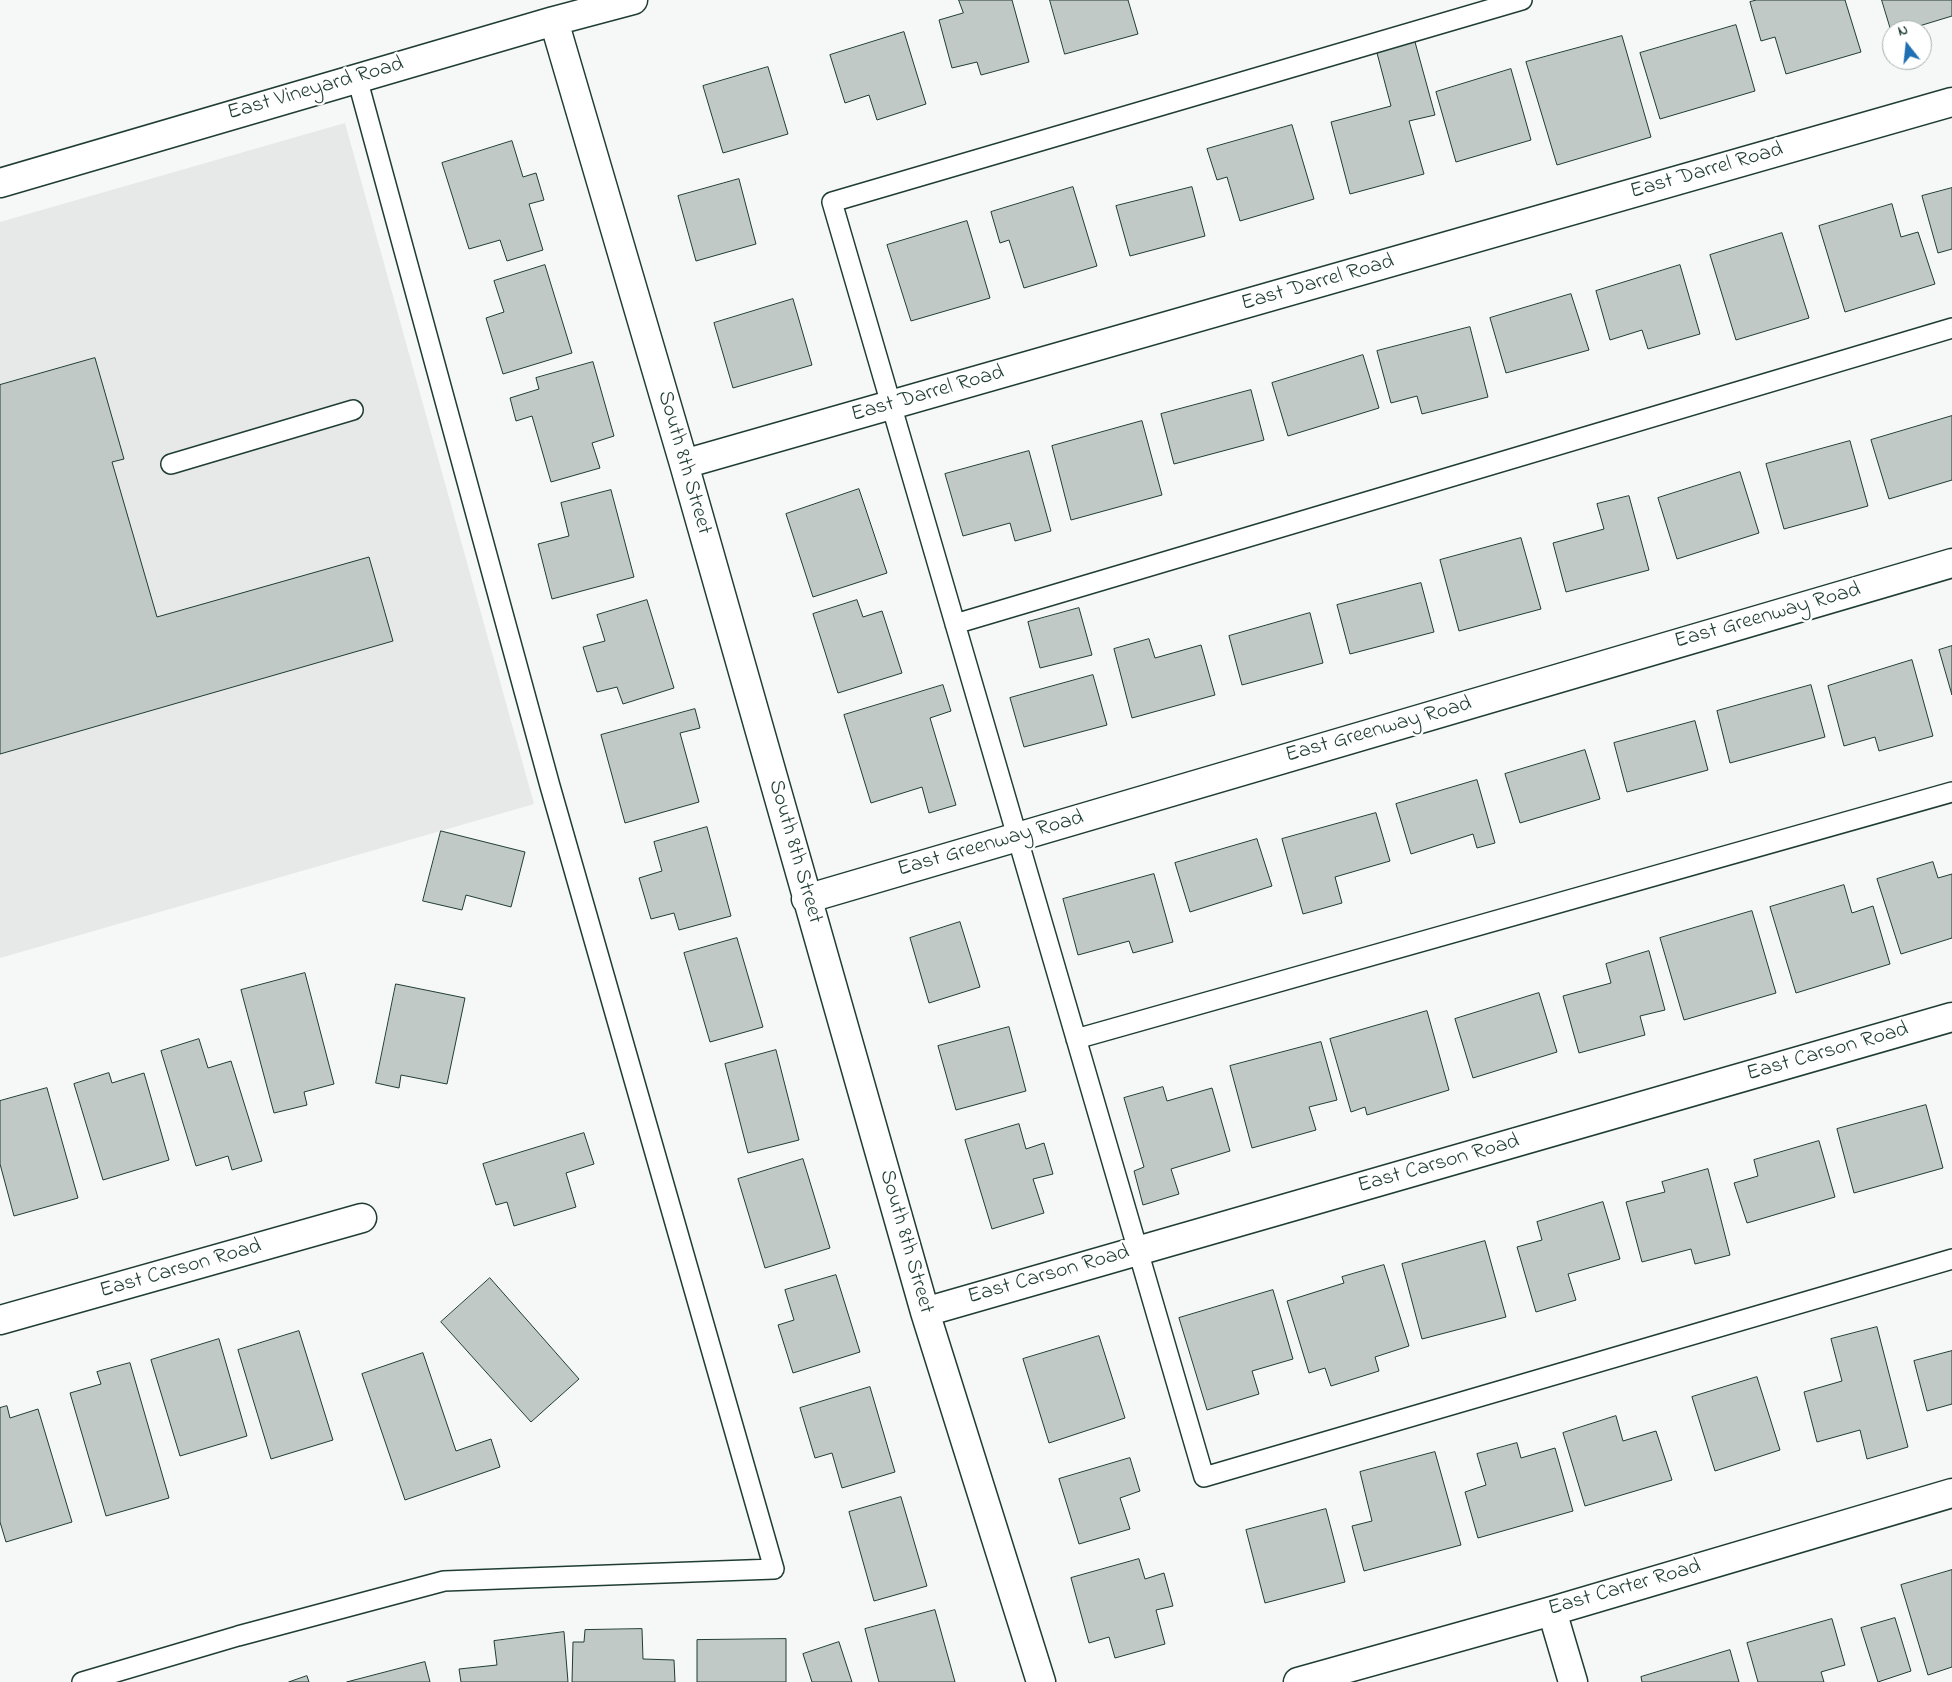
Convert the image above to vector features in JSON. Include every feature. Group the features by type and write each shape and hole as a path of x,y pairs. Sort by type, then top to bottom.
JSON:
{"street":[{"name":"East Vineyard Road","path":"0,183 554,21 633,0"},
{"name":"South 8th Street","path":"554,21 684,464 806,899 926,1312 1041,1682"},
{"name":"East Darrel Road","path":"684,464 1952,102"},
{"name":"East Greenway Road","path":"806,899 1952,563"},
{"name":"East Carson Road","path":"926,1312 1952,1017"},
{"name":"East Carson Road","path":"0,1320 362,1218"},
{"name":"East Carter Road","path":"1298,1682 1952,1493"},
{"path":"1552,1610 1573,1682"}],"lane":[{"path":"1522,0 832,202 1204,1477 1952,1259"},
{"path":"82,1682 238,1636 444,1581 774,1569 550,786 357,78"},
{"path":"955,624 1952,328"},
{"path":"171,464 353,410"},
{"path":"1076,1038 1952,792"}],"shaded area":[{"path":"345,123 534,804 0,958 0,222"}],"building":[{"path":"959,0 1012,0 1029,62 981,75 977,62 952,68 939,20 963,13"},
{"path":"1050,0 1128,0 1138,34 1065,54"},
{"path":"1757,0 1845,0 1861,52 1786,74 1775,37 1761,41 1750,2"},
{"path":"1882,0 1952,0 1952,16 1932,22 1932,20 1888,20"},
{"path":"1736,25 1755,91 1660,119 1640,53"},
{"path":"904,32 926,104 877,120 869,95 845,103 830,55"},
{"path":"1622,36 1651,137 1557,165 1526,62"},
{"path":"1415,42 1435,115 1409,121 1424,174 1350,194 1331,122 1391,106 1377,53"},
{"path":"768,67 788,134 723,153 703,86"},
{"path":"1511,69 1531,140 1456,162 1436,92"},
{"path":"1292,125 1314,199 1240,221 1227,177 1217,180 1207,149"},
{"path":"512,141 523,177 536,173 544,200 529,204 543,250 507,261 500,240 469,249 442,163"},
{"path":"739,179 756,244 696,261 678,196"},
{"path":"1073,187 1097,266 1024,288 1009,240 1000,243 991,212"},
{"path":"1192,187 1205,236 1130,256 1116,206"},
{"path":"1952,188 1952,249 1938,253 1922,196"},
{"path":"1892,204 1901,237 1918,232 1935,284 1845,312 1819,226"},
{"path":"967,221 990,298 911,321 887,245"},
{"path":"1782,233 1809,318 1736,340 1710,255"},
{"path":"545,265 572,353 503,374 486,318 504,312 494,281"},
{"path":"1680,265 1700,334 1648,349 1642,330 1610,340 1596,291"},
{"path":"1571,294 1589,350 1506,373 1490,318"},
{"path":"793,299 812,365 733,388 714,323"},
{"path":"1470,327 1488,397 1422,414 1417,396 1391,403 1377,351"},
{"path":"1363,355 1379,408 1288,436 1272,383"},
{"path":"95,358 124,459 112,462 157,617 369,557 393,641 0,754 0,385"},
{"path":"593,362 614,436 592,443 600,468 551,482 532,416 516,421 510,398 539,389 536,378"},
{"path":"1251,390 1264,440 1174,464 1161,414"},
{"path":"1952,416 1952,480 1889,499 1871,440"},
{"path":"1142,421 1162,495 1071,520 1052,446"},
{"path":"1850,441 1868,506 1784,529 1766,464"},
{"path":"1029,451 1051,531 1015,541 1010,523 963,536 945,474"},
{"path":"1740,472 1759,533 1677,559 1658,498"},
{"path":"859,489 887,573 813,597 786,514"},
{"path":"611,490 634,577 552,599 538,544 569,536 561,503"},
{"path":"1629,496 1649,570 1566,592 1553,543 1604,529 1597,504"},
{"path":"1521,538 1541,609 1459,631 1440,560"},
{"path":"1421,583 1434,632 1350,654 1337,605"},
{"path":"647,600 674,688 623,704 617,687 597,692 583,647 605,641 597,615"},
{"path":"857,600 863,617 882,611 902,673 838,693 813,614"},
{"path":"1079,608 1092,655 1040,668 1028,622"},
{"path":"1310,613 1323,663 1242,685 1229,636"},
{"path":"1149,639 1155,658 1201,645 1215,695 1132,718 1114,649"},
{"path":"1952,646 1952,695 1939,650"},
{"path":"1912,660 1933,736 1879,751 1875,737 1844,746 1828,686"},
{"path":"1093,675 1107,725 1024,747 1010,698"},
{"path":"943,685 951,711 930,718 956,805 929,813 922,787 871,803 844,715"},
{"path":"1811,685 1825,737 1730,763 1717,711"},
{"path":"695,709 700,728 680,733 699,802 625,823 601,735"},
{"path":"1695,721 1708,770 1627,792 1614,743"},
{"path":"1585,750 1600,799 1520,823 1505,774"},
{"path":"1477,780 1495,843 1477,848 1473,834 1411,854 1396,804"},
{"path":"1376,813 1390,861 1335,877 1342,903 1303,914 1282,839"},
{"path":"707,827 731,916 679,930 674,913 651,919 639,878 662,871 654,842"},
{"path":"441,831 525,852 511,907 466,895 462,910 423,901"},
{"path":"1257,839 1272,886 1190,912 1175,863"},
{"path":"1933,862 1938,878 1952,874 1952,938 1901,954 1877,879"},
{"path":"1154,874 1173,942 1133,953 1129,941 1078,955 1063,899"},
{"path":"1844,885 1852,913 1873,906 1890,964 1796,993 1770,907"},
{"path":"1752,911 1776,993 1684,1020 1660,938"},
{"path":"960,922 980,987 929,1003 910,938"},
{"path":"737,938 763,1027 710,1042 684,953"},
{"path":"1649,951 1665,1010 1640,1016 1645,1035 1579,1053 1563,996 1611,983 1606,964"},
{"path":"305,973 334,1084 304,1092 307,1105 274,1113 241,990"},
{"path":"396,984 465,998 447,1084 401,1075 399,1088 376,1083"},
{"path":"1539,993 1557,1052 1473,1078 1455,1019"},
{"path":"1427,1011 1449,1090 1367,1115 1365,1107 1351,1112 1330,1039"},
{"path":"1009,1027 1026,1091 956,1110 938,1046"},
{"path":"199,1039 208,1068 231,1061 262,1161 232,1170 228,1156 196,1166 161,1051"},
{"path":"1321,1042 1337,1100 1309,1107 1316,1130 1252,1148 1230,1066"},
{"path":"776,1050 799,1140 748,1153 725,1064"},
{"path":"109,1073 112,1083 144,1073 169,1160 103,1180 74,1084"},
{"path":"1163,1087 1167,1101 1212,1088 1230,1151 1171,1169 1179,1194 1143,1205 1134,1171 1144,1167 1124,1098"},
{"path":"47,1088 78,1198 14,1216 0,1164 0,1101"},
{"path":"1926,1105 1943,1168 1854,1193 1837,1129"},
{"path":"1019,1124 1026,1149 1044,1143 1053,1174 1033,1179 1044,1213 992,1229 965,1140"},
{"path":"584,1133 594,1164 566,1173 576,1207 514,1226 507,1202 496,1205 483,1164"},
{"path":"1819,1141 1835,1197 1747,1223 1734,1183 1758,1176 1754,1160"},
{"path":"803,1159 830,1248 765,1268 738,1179"},
{"path":"1708,1169 1730,1255 1695,1264 1691,1249 1642,1262 1626,1202 1665,1192 1662,1182"},
{"path":"1603,1202 1620,1259 1568,1274 1576,1300 1536,1312 1517,1247 1542,1240 1537,1222"},
{"path":"1485,1241 1506,1317 1422,1339 1402,1264"},
{"path":"1384,1265 1409,1346 1375,1357 1379,1371 1331,1386 1325,1368 1309,1373 1287,1301 1344,1283 1342,1277"},
{"path":"836,1275 860,1352 793,1373 778,1325 794,1320 785,1290"},
{"path":"490,1278 579,1379 531,1422 441,1322"},
{"path":"1273,1290 1293,1359 1252,1371 1259,1394 1207,1410 1179,1318"},
{"path":"1877,1327 1908,1447 1867,1459 1860,1430 1817,1442 1804,1392 1842,1381 1831,1339"},
{"path":"299,1331 333,1440 271,1459 238,1350"},
{"path":"1099,1336 1125,1418 1049,1443 1023,1359"},
{"path":"219,1339 247,1436 180,1456 151,1360"},
{"path":"1952,1351 1952,1404 1927,1411 1914,1361"},
{"path":"423,1353 456,1451 491,1439 500,1467 405,1500 362,1374"},
{"path":"130,1363 169,1498 106,1516 70,1393 101,1384 97,1372"},
{"path":"1757,1377 1780,1450 1715,1471 1692,1397"},
{"path":"870,1387 895,1472 842,1488 832,1453 815,1458 800,1408"},
{"path":"7,1406 10,1418 38,1409 72,1522 6,1542 0,1522 0,1408"},
{"path":"1616,1416 1623,1441 1656,1431 1672,1480 1585,1506 1563,1433"},
{"path":"1517,1443 1521,1458 1555,1448 1573,1511 1478,1538 1465,1492 1486,1485 1477,1454"},
{"path":"1435,1452 1461,1545 1364,1571 1352,1526 1372,1521 1360,1472"},
{"path":"1130,1458 1140,1491 1120,1498 1130,1529 1079,1544 1059,1479"},
{"path":"901,1497 927,1586 874,1601 849,1512"},
{"path":"1326,1509 1345,1582 1265,1603 1246,1530"},
{"path":"1139,1559 1145,1579 1164,1573 1173,1606 1156,1610 1165,1644 1115,1658 1109,1637 1089,1643 1071,1578"},
{"path":"1952,1570 1952,1667 1928,1675 1901,1585"},
{"path":"935,1610 955,1682 879,1682 865,1629"},
{"path":"1895,1618 1911,1671 1878,1682 1861,1628"},
{"path":"1832,1619 1845,1665 1821,1672 1824,1682 1758,1682 1747,1643"},
{"path":"642,1629 643,1659 674,1660 675,1682 572,1682 573,1642 584,1642 585,1630"},
{"path":"564,1632 568,1682 461,1682 459,1669 497,1665 494,1641"},
{"path":"786,1639 786,1682 697,1682 697,1640"},
{"path":"839,1642 852,1682 812,1682 803,1654"},
{"path":"1730,1650 1739,1682 1642,1682 1641,1677"},
{"path":"425,1662 430,1682 347,1682"},
{"path":"307,1676 309,1682 289,1682"}]}
